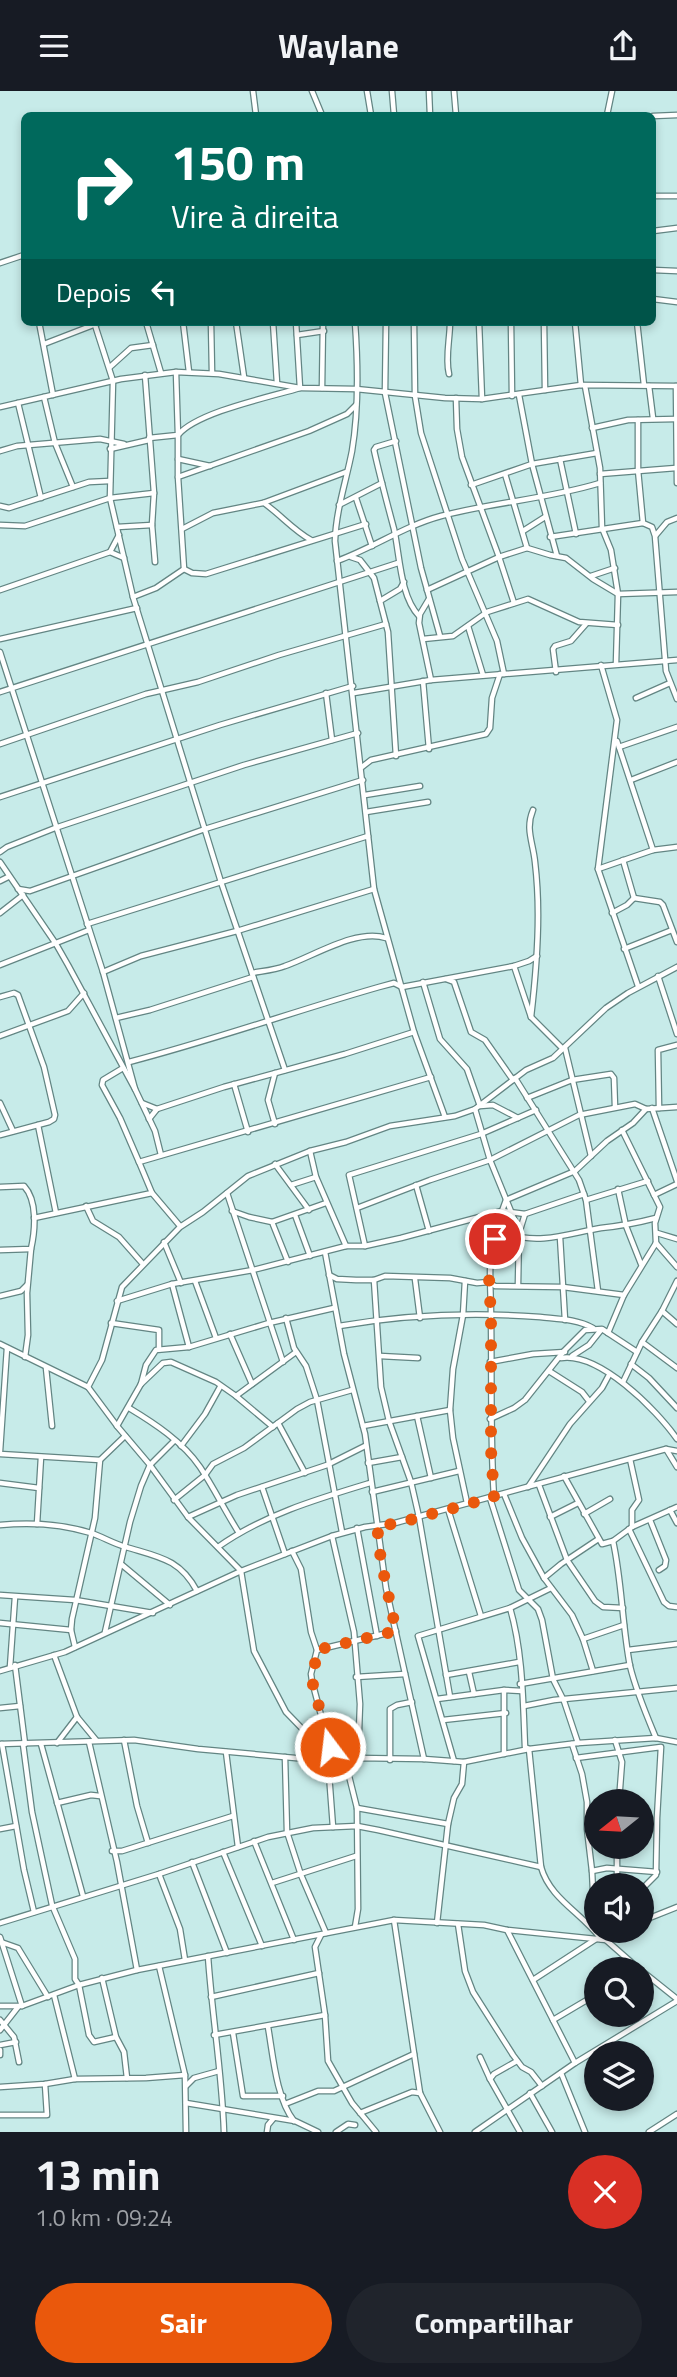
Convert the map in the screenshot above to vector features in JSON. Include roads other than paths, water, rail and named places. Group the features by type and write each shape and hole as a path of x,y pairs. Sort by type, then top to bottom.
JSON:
{"street":[{"path":"253,91 256,112"},
{"path":"312,91 320,112"},
{"path":"367,91 370,112"},
{"path":"392,91 394,112"},
{"path":"429,91 430,112"},
{"path":"454,91 456,112"},
{"path":"608,112 612,91"},
{"path":"656,116 677,115"},
{"path":"656,196 677,196"},
{"path":"656,231 677,228"},
{"path":"0,263 21,256"},
{"path":"656,270 677,271"},
{"path":"656,299 677,302"},
{"path":"40,326 53,395"},
{"path":"44,344 89,326"},
{"path":"98,326 113,381 110,498 133,597 221,882 285,1070"},
{"path":"147,326 161,373"},
{"path":"183,326 189,372"},
{"path":"211,326 212,373"},
{"path":"237,326 244,377"},
{"path":"273,326 277,383"},
{"path":"296,326 300,388"},
{"path":"322,388 323,326"},
{"path":"355,326 356,405 352,449 339,506 336,533 339,582 354,693 374,888 414,1032 445,1117"},
{"path":"386,326 386,393 427,591 440,636"},
{"path":"362,767 371,760 486,734 490,728 492,698 502,674 498,641 461,559 421,433 415,396 414,326"},
{"path":"449,374 447,362 450,326"},
{"path":"479,326 482,398"},
{"path":"511,326 512,395"},
{"path":"544,326 545,390"},
{"path":"576,326 583,386 600,474 602,528 615,568 618,594 616,664"},
{"path":"638,326 653,418"},
{"path":"297,335 324,331"},
{"path":"109,368 119,356 131,348 153,345"},
{"path":"176,372 178,477 184,569"},
{"path":"0,407 113,381 176,372 244,377 300,388 456,398 519,395 583,386 677,386 677,483"},
{"path":"145,375 154,493 152,525 155,562"},
{"path":"110,449 178,435 184,428 204,417 300,388"},
{"path":"519,395 532,464 557,557"},
{"path":"44,397 55,443 73,487"},
{"path":"456,398 458,443 514,603"},
{"path":"18,403 41,498"},
{"path":"178,477 310,431 347,414 356,405"},
{"path":"592,428 653,418 676,419"},
{"path":"638,420 638,470 643,523"},
{"path":"0,451 28,445 100,439 124,444"},
{"path":"396,441 374,450 395,533 398,563 411,605 419,616 431,680"},
{"path":"471,485 532,464 597,453"},
{"path":"178,459 211,466"},
{"path":"560,459 576,534"},
{"path":"600,474 676,468"},
{"path":"181,530 213,513 263,503 346,472"},
{"path":"505,474 527,548"},
{"path":"0,506 9,508 89,482 110,481"},
{"path":"339,506 382,483"},
{"path":"337,561 361,552 395,533 447,515 540,498 600,483"},
{"path":"0,525 36,523 110,498 154,493"},
{"path":"356,498 372,546"},
{"path":"263,503 278,513 293,530 311,540"},
{"path":"522,531 545,517"},
{"path":"551,537 643,523 652,527 677,518"},
{"path":"180,519 190,523"},
{"path":"655,535 667,522"},
{"path":"184,569 192,573 206,573 366,524"},
{"path":"117,527 152,525"},
{"path":"652,527 655,535 665,661 677,699"},
{"path":"110,552 118,535"},
{"path":"427,591 499,557 527,548 566,558 618,594 677,592"},
{"path":"0,590 110,552 124,558"},
{"path":"360,560 361,552"},
{"path":"349,557 360,560 374,578 386,624 390,645 396,756"},
{"path":"0,692 398,563"},
{"path":"590,576 615,568"},
{"path":"133,597 156,589 184,569"},
{"path":"380,601 400,589 404,581"},
{"path":"400,589 407,592"},
{"path":"419,616 429,599"},
{"path":"423,639 453,636 486,613 531,599 544,608 586,624 618,625"},
{"path":"0,639 137,607"},
{"path":"0,744 146,694 198,682 386,624"},
{"path":"555,671 553,649 576,638 586,624"},
{"path":"468,625 483,675"},
{"path":"0,652 103,972 135,1089"},
{"path":"354,693 431,680 677,660"},
{"path":"601,665 615,710 616,738 598,869 638,986"},
{"path":"423,681 429,749"},
{"path":"636,698 670,683"},
{"path":"0,797 353,686"},
{"path":"326,693 332,740"},
{"path":"619,747 677,727"},
{"path":"0,852 55,828 244,765 358,733"},
{"path":"616,738 653,850"},
{"path":"360,752 371,760"},
{"path":"631,780 677,762"},
{"path":"0,913 30,891 205,829 363,780"},
{"path":"365,795 420,786"},
{"path":"366,811 428,801"},
{"path":"531,1017 537,956 537,880 528,821 533,810"},
{"path":"0,965 56,944 88,927 368,836"},
{"path":"0,845 7,847"},
{"path":"598,869 653,850 677,847"},
{"path":"623,860 634,898"},
{"path":"0,862 56,944 84,993 135,1089 161,1155"},
{"path":"0,881 8,877"},
{"path":"103,972 141,956 237,931 374,888"},
{"path":"18,890 30,891"},
{"path":"612,913 634,898"},
{"path":"634,898 660,902 677,942"},
{"path":"624,949 673,930"},
{"path":"116,1018 150,1010 284,967 299,959 368,935 387,938"},
{"path":"394,983 402,987 514,966 537,956"},
{"path":"514,966 531,1017 564,1048 591,1156"},
{"path":"477,1107 526,1070 553,1058 606,1008 638,986 677,967"},
{"path":"658,976 677,1034"},
{"path":"129,1062 229,1035 267,1020 394,983 399,977"},
{"path":"442,978 454,982 471,1032 485,1040 549,1128 575,1171 585,1197 598,1291"},
{"path":"423,982 440,1039 467,1069 481,1134 518,1228 518,1285"},
{"path":"0,997 17,993 44,1067 55,1115 54,1119 38,1125 0,1135"},
{"path":"0,1037 68,1011 84,993"},
{"path":"149,1119 157,1109 414,1032"},
{"path":"659,1108 658,1051 677,1045"},
{"path":"123,1068 103,1080 102,1085 120,1118 152,1193 180,1227"},
{"path":"275,1073 268,1100 275,1124"},
{"path":"527,1098 572,1080 611,1074 614,1078 615,1107"},
{"path":"139,1162 431,1077"},
{"path":"234,1084 248,1132"},
{"path":"0,1103 12,1131"},
{"path":"141,1103 157,1109"},
{"path":"357,1208 490,1160 579,1115 635,1104 646,1109 677,1107"},
{"path":"88,1387 102,1360 122,1287 142,1263 180,1227 248,1176 310,1150 346,1142 390,1125 445,1117 477,1107 494,1105 518,1118"},
{"path":"652,1108 677,1182 654,1195"},
{"path":"502,1211 506,1200 575,1171 646,1109"},
{"path":"365,1246 349,1178 351,1174 481,1134 536,1110"},
{"path":"38,1125 56,1213"},
{"path":"608,1333 624,1295 656,1243 656,1218 660,1207 622,1130"},
{"path":"310,1150 316,1177 346,1246"},
{"path":"275,1164 309,1210"},
{"path":"291,1185 316,1177"},
{"path":"116,1302 172,1284 253,1270 346,1246 365,1246 502,1211 525,1215 648,1181"},
{"path":"416,1185 429,1231"},
{"path":"0,1187 24,1186 32,1201 34,1219 27,1285 29,1323 25,1357"},
{"path":"618,1189 625,1226 641,1265"},
{"path":"34,1219 152,1193"},
{"path":"227,1193 283,1362"},
{"path":"219,1199 229,1202"},
{"path":"232,1211 272,1221 326,1203"},
{"path":"86,1206 93,1221 119,1237 142,1263"},
{"path":"295,1215 310,1256"},
{"path":"525,1215 518,1228 493,1241 489,1282 492,1497 519,1590 530,1600 542,1620 553,1679 564,1701 578,1743"},
{"path":"509,1234 520,1238 560,1237 656,1218"},
{"path":"272,1221 288,1262"},
{"path":"657,1233 677,1239"},
{"path":"560,1237 565,1319"},
{"path":"164,1242 181,1283"},
{"path":"656,1243 677,1267"},
{"path":"0,1250 31,1249"},
{"path":"325,1252 334,1308 363,1426 381,1561 424,1759"},
{"path":"330,1275 337,1279"},
{"path":"330,1282 337,1279 374,1280 385,1276 450,1278 489,1282 495,1286 563,1287 624,1295"},
{"path":"415,1279 420,1318"},
{"path":"374,1280 381,1387 389,1421 411,1482 419,1517 450,1697"},
{"path":"195,1281 216,1338"},
{"path":"465,1281 450,1410 459,1471 467,1503"},
{"path":"623,1382 642,1342 677,1283"},
{"path":"172,1284 189,1347"},
{"path":"0,1296 21,1291 27,1285"},
{"path":"21,1291 27,1293"},
{"path":"117,1426 141,1384 152,1353 159,1348 189,1347 286,1318 334,1308"},
{"path":"662,1311 677,1324"},
{"path":"339,1326 375,1321 491,1315 565,1319 583,1322 593,1328"},
{"path":"286,1318 296,1352 306,1366 317,1400 327,1465 342,1532"},
{"path":"111,1323 159,1330 159,1348"},
{"path":"560,1358 581,1352 602,1329"},
{"path":"490,1419 525,1400 564,1351 585,1330 602,1329 637,1352"},
{"path":"230,1334 252,1384"},
{"path":"642,1342 677,1368"},
{"path":"0,1344 88,1387 188,1517 241,1571 254,1651 286,1712 317,1744 331,1753"},
{"path":"7,1348 3,1366 0,1453 100,1460"},
{"path":"490,1362 564,1351 623,1382 656,1413 677,1439"},
{"path":"236,1396 296,1352"},
{"path":"380,1356 418,1358"},
{"path":"141,1384 163,1363 169,1361 216,1382 273,1427"},
{"path":"631,1364 649,1378 677,1408"},
{"path":"46,1368 52,1426"},
{"path":"550,1371 582,1392 589,1401"},
{"path":"528,1488 553,1449 602,1388 609,1375"},
{"path":"181,1446 205,1414 220,1387"},
{"path":"174,1500 205,1475 213,1464 244,1448 297,1409 352,1390"},
{"path":"129,1408 181,1446 198,1465 239,1533"},
{"path":"363,1426 450,1410"},
{"path":"417,1416 431,1478"},
{"path":"278,1423 305,1473"},
{"path":"75,1647 71,1630 75,1600 91,1533 99,1486 100,1460 125,1436"},
{"path":"105,1632 136,1499 150,1465 174,1441"},
{"path":"2,1442 11,1455"},
{"path":"188,1517 219,1502 327,1465 366,1446"},
{"path":"0,1671 75,1647 241,1571 342,1532 395,1524 666,1449 677,1451"},
{"path":"666,1449 677,1468"},
{"path":"37,1524 41,1457"},
{"path":"368,1463 402,1457"},
{"path":"630,1459 639,1500 632,1512 630,1528 664,1602 669,1607 677,1607"},
{"path":"372,1492 459,1471"},
{"path":"564,1476 601,1545 613,1541 630,1528 677,1507"},
{"path":"0,1483 39,1488"},
{"path":"218,1548 239,1533 271,1517 370,1483"},
{"path":"539,1484 568,1560 599,1605 623,1608"},
{"path":"262,1487 285,1554"},
{"path":"504,1494 522,1538 544,1578 572,1615 593,1671"},
{"path":"583,1514 610,1499"},
{"path":"550,1517 578,1503"},
{"path":"448,1509 481,1616"},
{"path":"670,1510 677,1523"},
{"path":"650,1520 666,1560 665,1566 659,1570"},
{"path":"0,1525 37,1524 91,1533 177,1565 197,1591"},
{"path":"357,1528 377,1636"},
{"path":"332,1536 355,1640 360,1705 358,1758"},
{"path":"544,1578 597,1540"},
{"path":"613,1541 630,1665 637,1692 656,1738"},
{"path":"292,1551 300,1569 311,1632 317,1650 311,1674 331,1753 328,1761 333,1827"},
{"path":"121,1564 170,1605"},
{"path":"454,1761 417,1637 419,1634 510,1608 551,1588"},
{"path":"0,1595 75,1600 154,1613"},
{"path":"15,1597 12,1625 13,1666 32,1812 52,1905 75,1959 75,1979 79,1985 92,2042 116,2037"},
{"path":"510,1608 515,1623 524,1706 525,1747 529,1749 541,1867 544,1879 553,1892 584,1921"},
{"path":"0,1623 71,1630"},
{"path":"583,1639 624,1625"},
{"path":"317,1650 396,1631"},
{"path":"628,1650 677,1644"},
{"path":"54,1655 77,1717 97,1741"},
{"path":"446,1675 519,1662"},
{"path":"520,1684 630,1665"},
{"path":"469,1672 474,1694"},
{"path":"356,1677 405,1674"},
{"path":"524,1706 554,1700 677,1688"},
{"path":"437,1699 504,1690 522,1691"},
{"path":"504,1690 505,1754"},
{"path":"390,1760 390,1709 412,1702"},
{"path":"0,1708 20,1706"},
{"path":"443,1720 506,1713"},
{"path":"57,1743 77,1717"},
{"path":"34,1912 1,1744 124,1740 328,1761 358,1758 464,1762 529,1749 578,1743 656,1738 677,1742"},
{"path":"124,1740 137,1806 148,1843"},
{"path":"615,1740 620,1750 620,1789"},
{"path":"89,1742 112,1851 117,1862 138,1970"},
{"path":"41,1744 83,1896"},
{"path":"572,1744 587,1802 588,1849 592,1871 607,1868 657,1872"},
{"path":"576,1758 620,1750 659,1746 662,1748 657,1818 657,1872 654,1875"},
{"path":"226,1752 238,1847"},
{"path":"285,1757 287,1832 324,1934"},
{"path":"345,1760 357,1808 358,1900 355,1927"},
{"path":"437,1923 448,1824 454,1798 462,1784 464,1762"},
{"path":"57,1803 91,1795 100,1796"},
{"path":"357,1808 448,1824"},
{"path":"112,1851 122,1851 233,1816"},
{"path":"0,1829 16,1826"},
{"path":"0,1923 159,1874 254,1841 287,1832 333,1827 356,1826 541,1867"},
{"path":"254,1841 294,1940"},
{"path":"117,1862 122,1851"},
{"path":"223,1852 262,1946"},
{"path":"272,1883 356,1857"},
{"path":"617,1859 617,1873"},
{"path":"192,1862 227,1953"},
{"path":"159,1874 180,1929 185,1960"},
{"path":"654,1916 677,1907"},
{"path":"394,1920 420,2092 440,2132"},
{"path":"0,2006 20,2006 79,1985 138,1970 394,1920 484,1925 584,1938"},
{"path":"458,1924 465,1971 473,1992 517,2061 531,2072 542,2087"},
{"path":"507,1930 575,2063"},
{"path":"315,1947 324,1934"},
{"path":"304,1938 315,1947 326,2015 328,2061 360,2113 376,2132"},
{"path":"1,1940 18,1948 48,1997"},
{"path":"1,1940 20,2006"},
{"path":"533,1980 596,1943"},
{"path":"605,1943 623,1957"},
{"path":"208,1956 224,2132"},
{"path":"159,1966 185,2075 186,2132"},
{"path":"211,1997 319,1973"},
{"path":"102,1978 116,2037 124,2052 127,2078"},
{"path":"475,2132 575,2063 677,2000 654,1982"},
{"path":"54,1994 75,2079"},
{"path":"553,2020 584,2002"},
{"path":"0,2031 2,2022 20,2006"},
{"path":"214,2035 326,2015"},
{"path":"2,2022 13,2034 19,2062"},
{"path":"268,2027 274,2065 287,2111 295,2121"},
{"path":"232,2033 243,2096 283,2096"},
{"path":"0,2050 16,2042"},
{"path":"285,2104 318,2091 331,2092 414,2054"},
{"path":"480,2057 520,2132"},
{"path":"490,2079 517,2061"},
{"path":"186,2087 194,2078 219,2071"},
{"path":"561,2073 585,2132"},
{"path":"0,2087 75,2079 185,2075"},
{"path":"0,2115 47,2116 45,2084"},
{"path":"360,2113 412,2092 420,2092"},
{"path":"530,2093 551,2132"},
{"path":"186,2103 295,2121 318,2132"},
{"path":"267,2132 268,2125 287,2111"},
{"path":"649,2132 677,2114"},
{"path":"336,2132 348,2124 355,2125"},
{"path":"301,2132 305,2125"}]}
